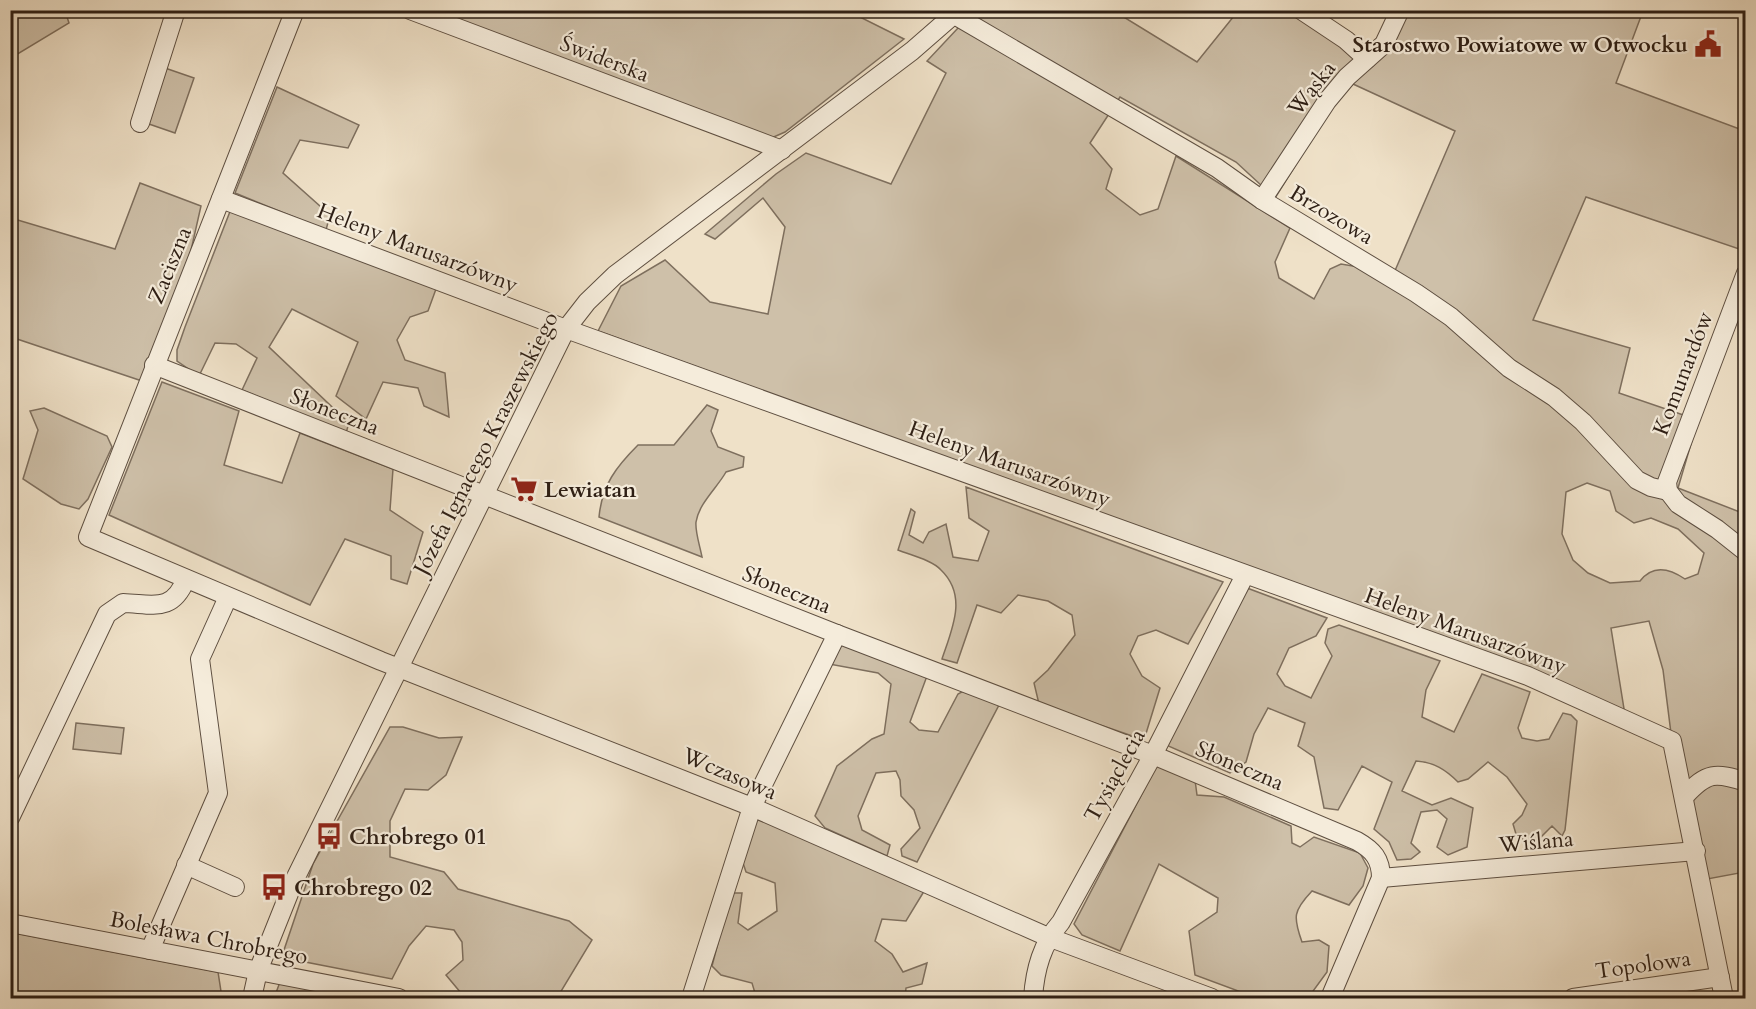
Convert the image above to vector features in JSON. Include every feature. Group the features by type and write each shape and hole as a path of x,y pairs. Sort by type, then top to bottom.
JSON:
{"street":[{"path":"140,123 176,10"},
{"name":"Zaciszna","path":"88,537 295,10"},
{"name":"Świderska","path":"410,10 782,150"},
{"path":"1301,10 1346,40 1367,59"},
{"name":"Wąska","path":"1262,200 1327,101 1384,44 1400,10"},
{"name":"Józefa Ignacego Kraszewskiego","path":"252,999 258,970 294,881 566,329 587,302 615,275 782,150 953,12"},
{"name":"Brzozowa","path":"953,12 1217,168 1262,200 1416,293 1451,317 1509,368 1554,397 1583,422 1637,480 1668,491"},
{"name":"Heleny Marusarzówny","path":"221,199 566,329 1528,676 1672,741 1685,796 1724,999"},
{"name":"Komunardów","path":"1668,491 1667,482 1746,273"},
{"name":"Słoneczna","path":"154,365 837,634 1153,754 1357,841 1371,849 1377,858 1381,879"},
{"path":"1668,491 1678,504 1717,529 1746,552"},
{"name":"Wczasowa","path":"88,537 227,601 752,807 1048,937 1212,999"},
{"name":"Tysiąclecia","path":"1033,999 1035,972 1048,937 1061,922 1153,754 1245,575"},
{"path":"10,818 107,615 123,603 166,605 178,598 185,583"},
{"path":"150,950 218,793 200,659 227,601"},
{"path":"691,999 752,807 837,634"},
{"path":"1685,796 1701,779 1720,774 1746,782"},
{"name":"Wiślana","path":"1381,879 1696,851"},
{"path":"186,865 235,887"},
{"path":"1330,999 1381,879"},
{"name":"Bolesława Chrobrego","path":"10,923 399,999"},
{"name":"Topolowa","path":"1573,999 1720,977"}],"shaded area":[{"path":"10,11 65,11 69,23 11,58"},
{"path":"424,11 848,11 904,39 785,132 767,140"},
{"path":"974,11 1114,11 1197,62 1238,11 1287,11 1347,48 1378,51 1396,11 1643,11 1616,83 1745,131 1745,251 1586,197 1533,320 1630,348 1619,393 1698,420 1678,488 1745,514 1745,872 1702,880 1672,741 1663,670 1649,621 1611,628 1625,715 1536,672 598,331 621,286 665,260 710,302 768,314 785,227 763,198 715,239 705,234 776,174 806,153 891,184 946,73 927,61","holes":["1353,84 1455,131 1394,273 1341,264 1330,269 1314,299 1279,278 1275,262 1290,228 1176,156 1158,209 1140,215 1106,189 1112,169 1090,143 1120,97 1236,162 1275,198 1335,102","1587,483 1610,491 1616,511 1634,523 1651,518 1678,529 1704,553 1698,574 1685,579 1667,570 1656,570 1640,581 1610,583 1588,573 1573,560 1562,534 1566,492"]},
{"path":"165,68 194,78 175,133 146,123"},
{"path":"277,87 359,125 348,148 300,140 283,173 330,215 326,230 235,193"},
{"path":"140,183 201,206 187,268 142,381 17,339 11,353 11,218 115,249"},
{"path":"231,209 436,289 428,311 410,317 397,340 405,360 445,373 449,417 424,406 418,388 383,382 366,419 336,396 358,342 292,309 269,347 349,423 346,433 242,390 257,358 236,344 215,343 199,376 177,361 177,350 185,327"},
{"path":"162,382 239,411 224,465 282,483 300,433 393,469 390,510 423,532 407,584 391,579 391,556 345,539 310,605 109,515"},
{"path":"707,405 718,410 711,431 718,447 744,457 743,467 726,472 704,502 698,515 696,530 702,557 599,517 603,495 611,477 630,453 638,445 674,445"},
{"path":"44,408 107,436 112,447 88,499 79,509 61,504 23,479 38,430 30,411"},
{"path":"966,487 1223,582 1188,644 1156,630 1138,636 1130,654 1142,676 1160,688 1144,740 1039,704 1034,683 1048,670 1075,635 1072,615 1048,601 1018,595 1001,613 977,605 957,663 942,659 953,625 956,602 954,591 949,580 937,566 898,550 911,509 915,512 909,535 923,543 929,532 946,524 953,557 978,561 989,531 969,518"},
{"path":"1247,588 1327,618 1316,636 1289,648 1277,674 1285,686 1311,698 1332,656 1325,643 1328,629 1339,625 1440,661 1426,690 1422,717 1454,732 1482,674 1530,692 1518,728 1522,738 1537,741 1549,739 1563,713 1571,715 1577,721 1565,830 1562,836 1552,826 1532,846 1516,834 1513,824 1522,815 1527,804 1507,777 1488,762 1468,779 1458,782 1439,767 1416,761 1402,791 1432,805 1451,798 1473,808 1467,847 1448,855 1437,847 1447,819 1437,810 1421,812 1411,843 1420,852 1411,859 1397,860 1389,842 1374,829 1392,782 1362,766 1338,810 1324,808 1314,757 1298,746 1305,723 1268,708 1254,734 1246,762 1230,773 1166,745"},
{"path":"841,643 927,676 910,722 919,730 938,732 958,694 967,689 999,705 917,862 902,856 901,849 920,828 914,810 901,796 900,780 896,771 876,773 858,816 862,830 890,845 887,856 825,828 815,816 837,766 872,739 884,734 891,684 878,673 829,664"},
{"path":"76,723 124,728 121,754 73,749"},
{"path":"390,727 403,727 439,738 462,737 446,775 428,790 405,789 390,821 390,857 444,872 458,889 569,921 592,940 557,998 514,998 461,993 446,975 463,960 462,942 454,930 426,926 409,946 392,979 290,959 284,950 313,864"},
{"path":"1157,765 1195,780 1197,795 1224,797 1291,826 1292,843 1300,847 1314,837 1360,853 1368,868 1363,886 1349,905 1312,891 1298,909 1296,920 1302,942 1319,940 1329,946 1327,972 1308,998 1257,998 1195,975 1189,931 1217,912 1218,898 1159,864 1120,951 1082,935 1074,924"},
{"path":"756,820 766,821 926,888 906,921 882,919 875,941 892,954 903,972 927,963 922,984 906,988 905,998 754,998 752,983 721,975 712,966 731,893 742,893 738,923 748,930 777,911 775,883 746,872 742,860"},
{"path":"10,932 218,972 222,998 11,998"},
{"path":"280,982 358,998 274,998"}],"place":[{"name":"Starostwo Powiatowe w Otwocku","path":"1708,44"},
{"name":"Lewiatan","path":"524,489"},
{"name":"Chrobrego 01","path":"329,836"},
{"name":"Chrobrego 02","path":"274,887"}]}
